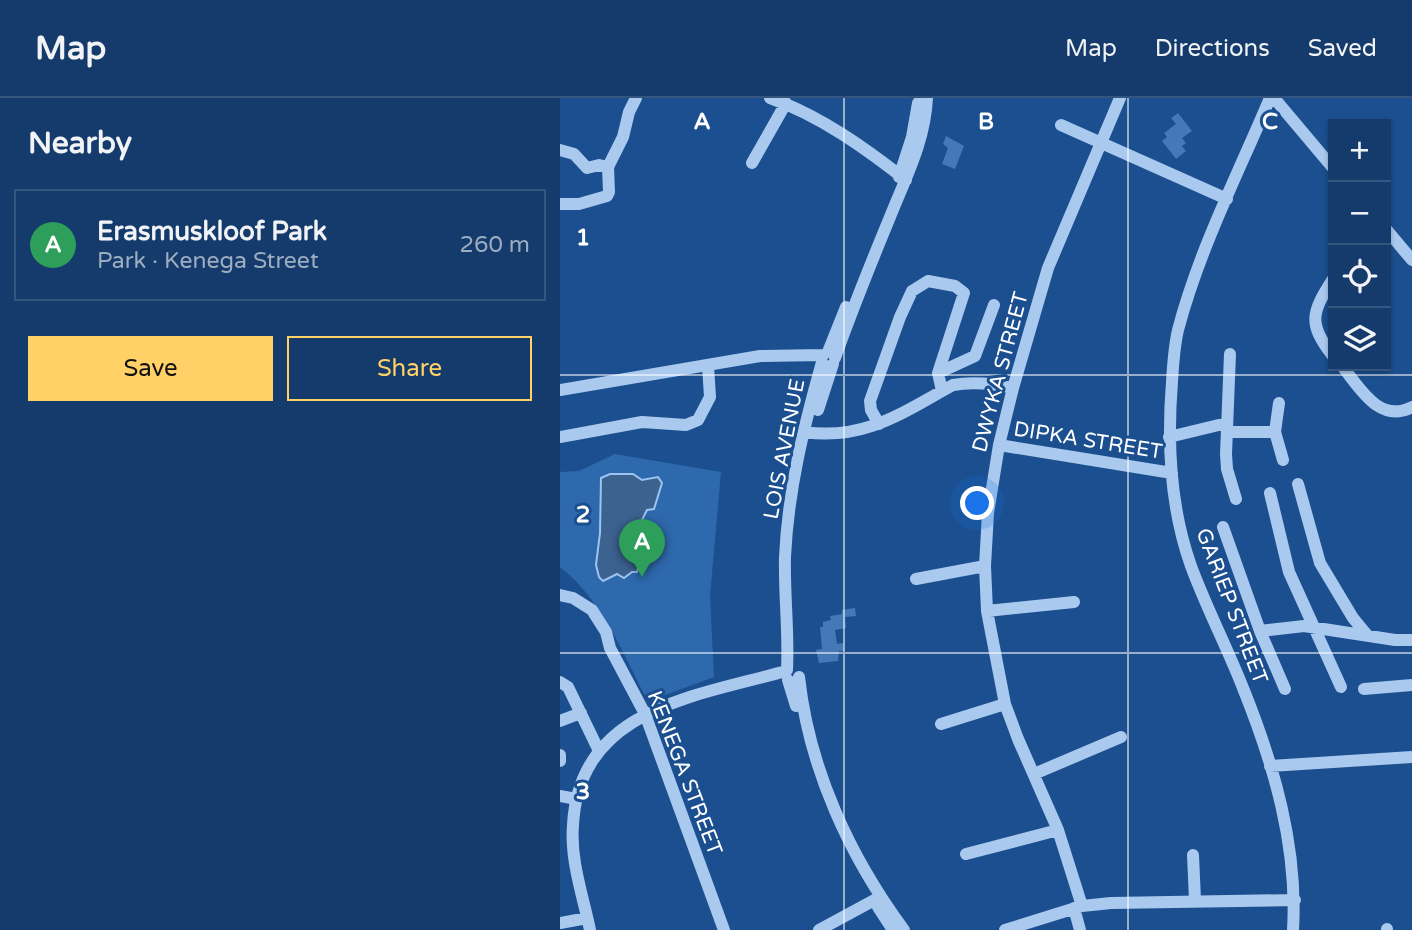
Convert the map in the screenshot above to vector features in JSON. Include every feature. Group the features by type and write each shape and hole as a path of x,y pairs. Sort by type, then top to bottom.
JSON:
{"street":[{"path":"560,204 579,204 607,196 608,167 623,137 629,112 636,98"},
{"path":"770,98 786,103 844,135 903,178"},
{"name":"LOIS AVENUE","path":"903,178 919,98"},
{"name":"LOIS AVENUE","path":"893,930 823,779 791,674 790,565 807,433 827,359 872,262 903,178 921,139 927,98"},
{"name":"DWYKA STREET","path":"1080,930 1078,907 1058,830 1005,704 987,611 985,566 988,513 999,445 1013,388 1048,268 1120,98"},
{"path":"1272,98 1328,162"},
{"name":"GARIEP STREET","path":"1272,98 1198,269 1178,330 1169,437 1177,512 1191,564 1242,685 1270,766 1288,835 1295,900 1293,930"},
{"path":"752,163 786,103"},
{"path":"1061,125 1227,199"},
{"path":"560,150 574,154 584,167 608,167"},
{"path":"1391,235 1412,260"},
{"path":"879,424 871,410 870,401 912,291 928,281 955,286 964,293 938,373 942,391"},
{"path":"1328,287 1314,316 1320,340 1328,350"},
{"path":"938,373 975,356 995,305"},
{"path":"1230,354 1227,469 1236,499"},
{"path":"560,390 761,356 797,355 827,359"},
{"path":"560,437 642,422 686,425 698,420 710,397 708,365"},
{"path":"1346,371 1380,409 1394,412 1412,407"},
{"path":"807,433 834,432 879,424 953,386 974,382 1013,388"},
{"path":"1279,403 1275,432 1283,460"},
{"path":"1169,437 1227,427 1275,432"},
{"name":"DIPKA STREET","path":"999,445 1172,473"},
{"path":"1298,484 1320,563 1353,618 1367,635"},
{"path":"1270,493 1289,572 1341,687"},
{"path":"1223,527 1260,631 1285,689"},
{"path":"916,579 985,566"},
{"name":"KENEGA STREET","path":"560,594 573,598 592,610 606,632 610,648 645,714 724,930"},
{"path":"987,611 1074,602"},
{"path":"1260,631 1296,626 1412,640"},
{"path":"560,923 589,924 572,827 576,799 587,769 599,751 616,734 645,714 707,690 791,674"},
{"path":"560,682 568,687 599,751"},
{"path":"1364,688 1412,685"},
{"path":"941,724 1005,704"},
{"path":"560,721 581,713"},
{"path":"1034,774 1121,737"},
{"path":"560,755 560,761"},
{"path":"1270,766 1412,757"},
{"path":"560,796 576,799"},
{"path":"966,854 1058,830"},
{"path":"1193,855 1195,900"},
{"path":"819,930 877,899"},
{"name":"LOIS AVENUE","path":"877,899 904,930"},
{"path":"1005,930 1078,907 1111,902 1295,900"}],"shaded area":[{"path":"615,454 721,472 710,596 714,677 657,698 644,694 598,609 560,567 560,472 579,471"},
{"path":"610,474 633,474 642,480 658,477 662,483 654,509 647,510 639,526 647,534 637,572 624,578 617,574 603,581 596,565 600,533 601,478"}],"building":[{"path":"1178,113 1192,131 1182,138 1186,143 1182,146 1186,151 1176,159 1162,141 1167,137 1164,133 1176,124 1171,118"},
{"path":"946,136 964,146 955,169 942,164 948,148 943,144"},
{"path":"855,608 856,616 845,617 846,628 835,630 837,644 843,643 844,651 839,651 838,661 819,663 816,650 822,649 820,627 823,627 823,622 831,620 830,616 842,614 842,610"}],"place":[{"name":"Erasmuskloof Park","path":"642,577"}]}
